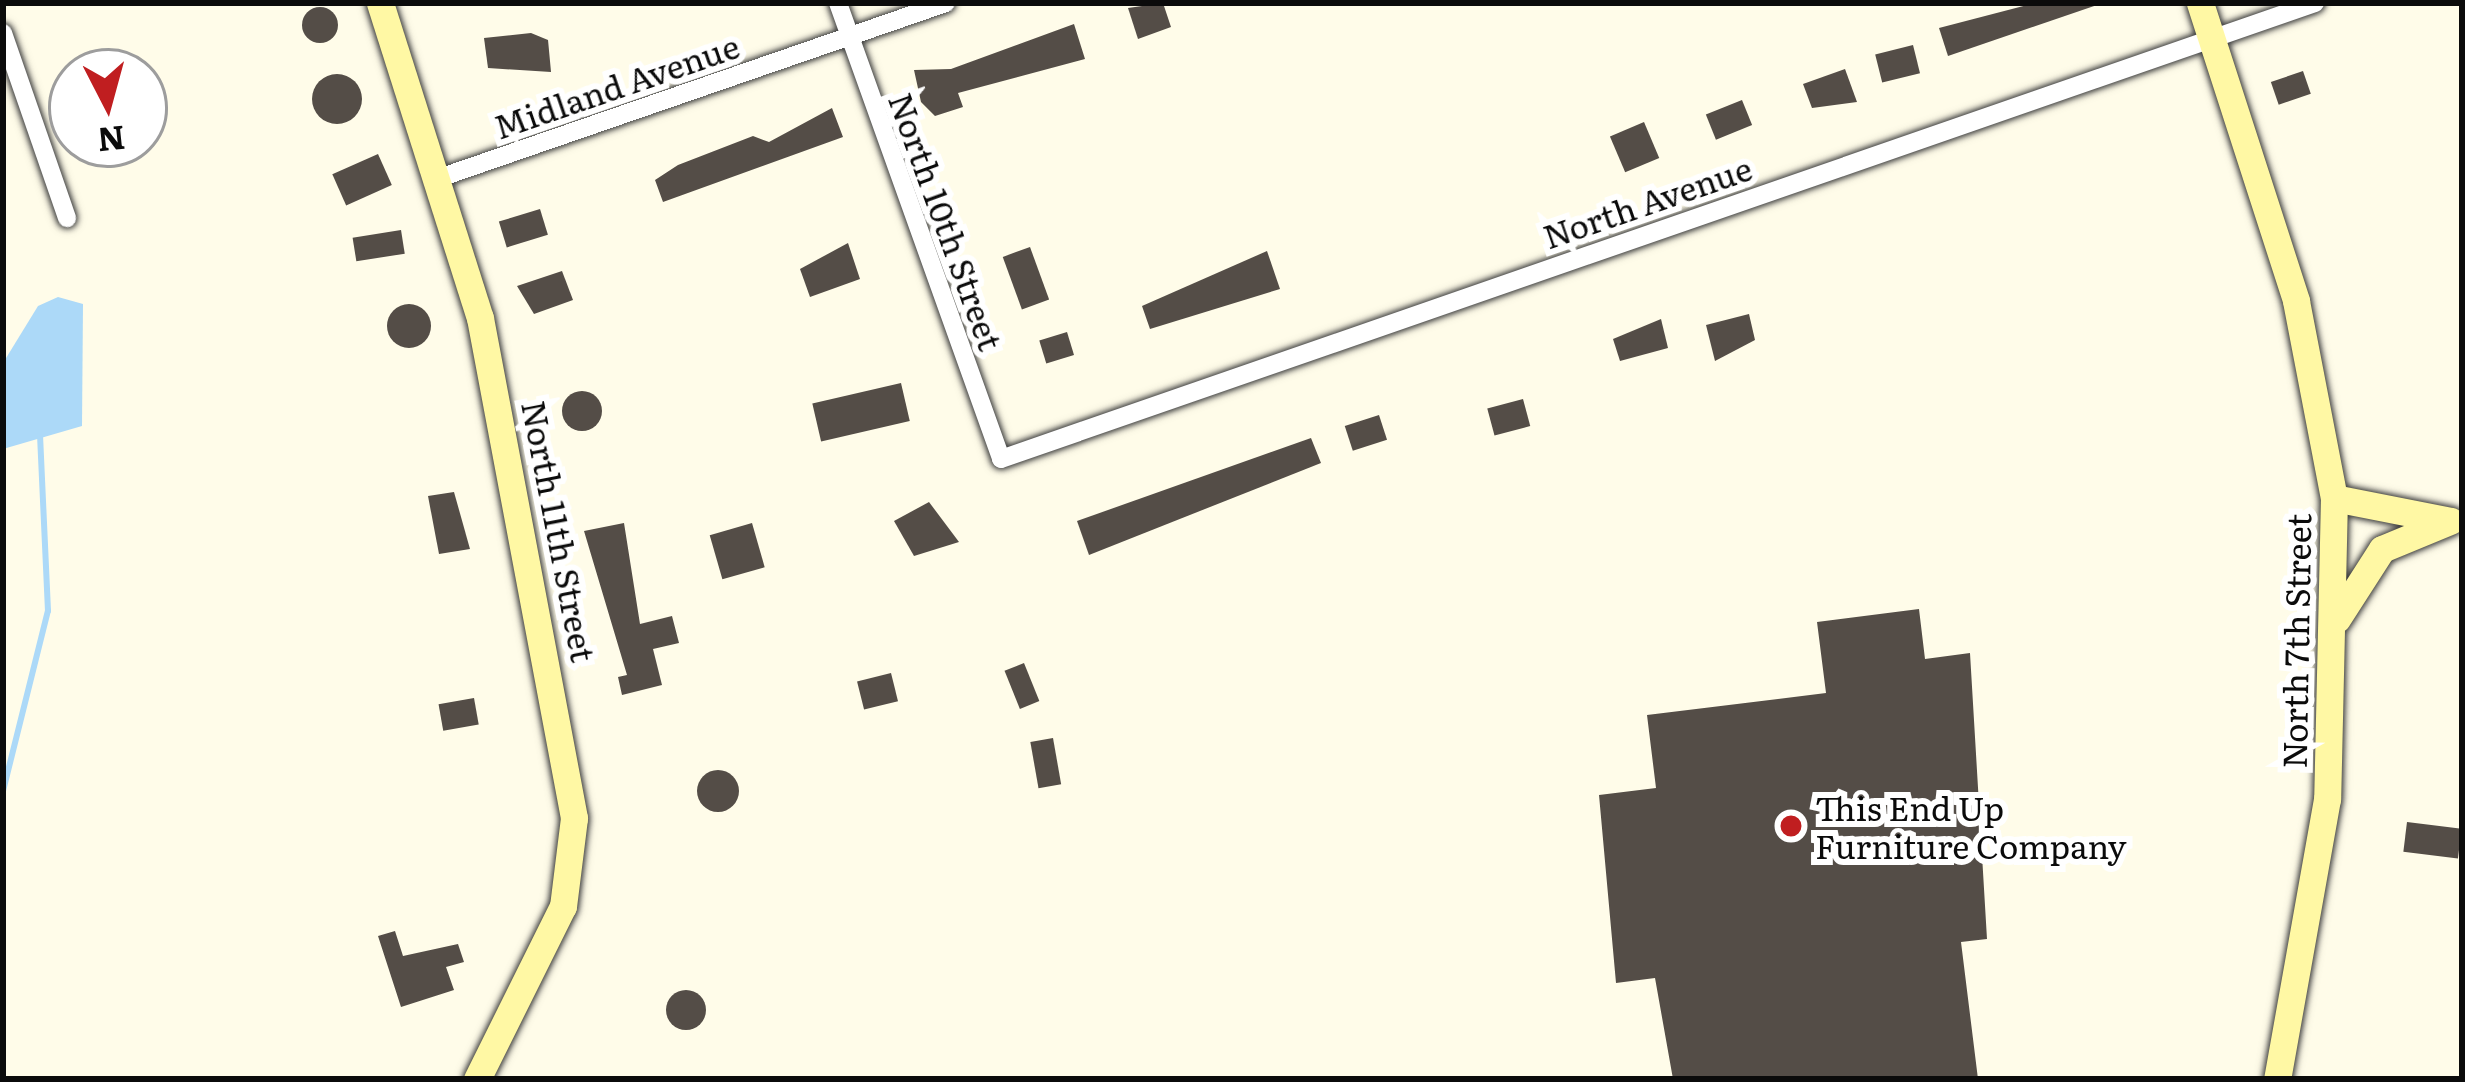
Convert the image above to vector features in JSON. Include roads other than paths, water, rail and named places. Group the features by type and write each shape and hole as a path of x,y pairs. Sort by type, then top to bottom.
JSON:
{"street":[{"name":"North 11th Street","path":"380,3 442,177 480,318 574,818 554,928 480,1074"},
{"name":"North 10th Street","path":"838,3 1000,459"},
{"name":"Midland Avenue","path":"442,177 946,3"},
{"name":"North 7th Street","path":"2200,3 2296,301 2334,497 2337,619 2326,799 2277,1079"},
{"name":"North Avenue","path":"1000,459 2315,3"},
{"path":"3,33 67,218"},
{"path":"2334,497 2456,522"},
{"path":"2337,619 2382,549 2456,522"}],"water":[{"path":"58,297 83,304 82,426 3,449 3,363 38,306"}],"waterway":[{"path":"3,791 48,611 40,435"}],"place":[{"name":"This End Up Furniture Company","path":"1791,826"}]}
